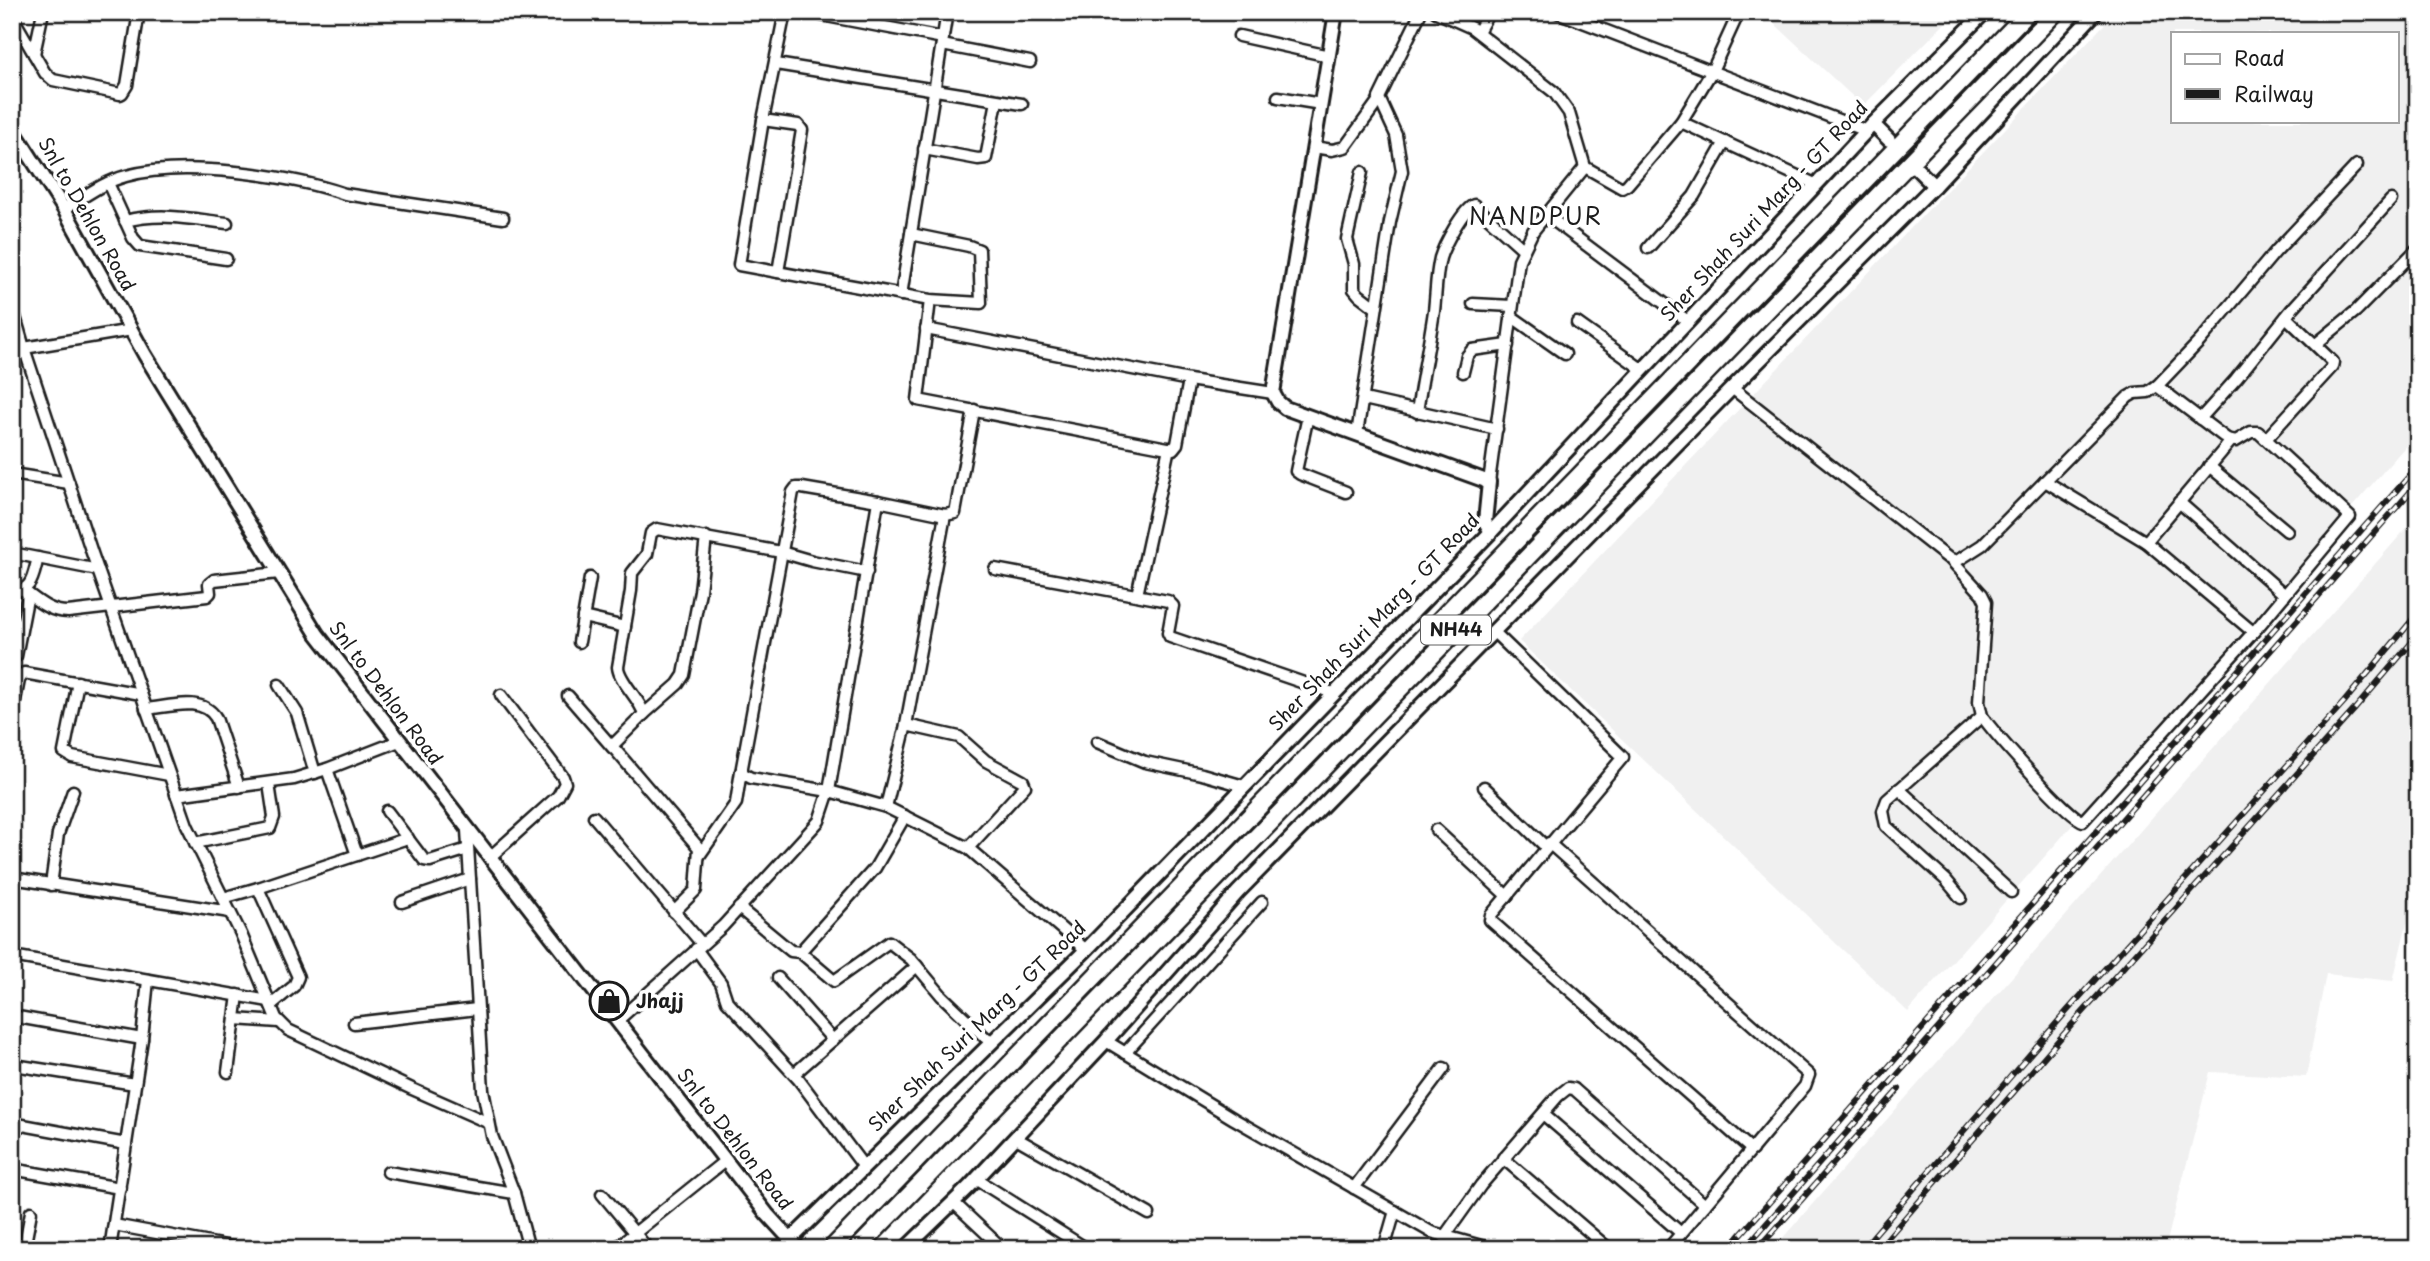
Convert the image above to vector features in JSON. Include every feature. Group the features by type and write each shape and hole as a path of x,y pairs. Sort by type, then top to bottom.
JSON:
{"highway":[{"name":"NH44","path":"831,1249 2028,12"},
{"name":"NH44","path":"857,1249 2056,12"}],"street":[{"path":"34,54 43,12"},
{"path":"12,16 46,73 53,80 122,93 127,85 139,12"},
{"path":"785,12 738,262 741,266 930,300 981,303 980,253 974,247 911,234"},
{"path":"805,12 1030,62"},
{"path":"901,295 947,12"},
{"path":"1336,12 1273,393 1282,406 1489,482"},
{"path":"1314,148 1332,150 1345,147 1379,100 1421,12"},
{"path":"1436,12 1460,21 1478,32 1544,83 1559,98 1571,117 1585,167 1623,188 1681,122 1712,71 1738,15 1722,12"},
{"path":"1478,32 1489,12"},
{"path":"1559,12 1584,17 1712,71 1870,127 1889,140"},
{"name":"Sher Shah Suri Marg - GT Road","path":"790,1246 864,1167 1086,950 1491,532 1815,184 1985,12"},
{"path":"905,1249 1016,1138 1238,892 1934,186 2096,12"},
{"path":"1239,36 1329,56"},
{"path":"776,64 1022,104"},
{"path":"1279,96 1321,104"},
{"path":"1357,434 1393,205 1402,167 1396,135 1379,100"},
{"path":"924,149 978,159 986,158 997,101"},
{"path":"763,120 798,125 802,129 778,272"},
{"path":"1681,122 1815,184"},
{"name":"Snl to Dehlon Road","path":"12,128 64,209 132,330 326,648 726,1160 790,1246"},
{"path":"1648,248 1694,196 1725,142"},
{"path":"1951,560 1962,559 1982,545 2128,397 2135,393 2148,392 2157,386 2200,341 2276,251 2357,165"},
{"path":"1491,532 1486,527 1485,519 1517,268 1523,248 1545,214 1585,167"},
{"path":"1916,168 1934,186"},
{"path":"64,209 108,183 141,173 197,170 232,172 329,188 356,196 503,218"},
{"path":"1362,172 1347,239 1354,264 1354,289 1376,308"},
{"path":"108,183 133,238 140,246 226,259"},
{"path":"2200,419 2286,317 2391,200"},
{"path":"1417,412 1441,255 1469,207 1474,205 1523,248"},
{"path":"1545,214 1689,322"},
{"path":"125,222 146,216 166,215 228,223"},
{"path":"2316,344 2356,311 2418,248"},
{"path":"930,300 917,399 1174,448 1189,380"},
{"path":"1473,304 1512,311 1565,354"},
{"path":"12,306 69,484 176,795 195,843 230,912 279,1022 288,1030 489,1123"},
{"path":"2266,439 2332,367 2333,360 2286,317"},
{"path":"1577,323 1643,370"},
{"path":"926,329 1189,380 1273,393"},
{"path":"12,348 132,330"},
{"path":"1464,372 1467,356 1472,350 1508,345"},
{"path":"1732,388 1951,560 1982,594 1986,602 1979,702 1982,716 2044,786 2074,817 2083,821 2253,632 2350,517 2255,431 2231,441 2157,386"},
{"path":"1364,399 1497,429"},
{"path":"698,857 736,803 781,552 792,495 796,488 945,515 953,514 956,511 974,410"},
{"path":"1308,416 1296,471 1346,492"},
{"path":"2146,542 2231,441"},
{"path":"1137,595 1169,448"},
{"path":"2209,467 2287,531"},
{"path":"12,474 69,484"},
{"path":"2045,481 2146,542 2253,632"},
{"path":"617,1021 699,947 818,821 829,791 878,501"},
{"path":"2179,502 2285,595"},
{"path":"886,807 906,725 945,515"},
{"path":"644,714 618,672 633,571 648,554 654,529 781,552 867,572"},
{"path":"613,748 614,743 684,676 700,591 706,537"},
{"path":"12,553 98,570"},
{"path":"12,660 16,656 21,591 30,584 38,558"},
{"path":"995,569 1168,601 1173,604 1168,634 1170,637 1334,694"},
{"path":"21,591 60,612 207,596 210,593 209,584 214,580 279,573"},
{"path":"579,642 590,578"},
{"path":"1432,592 1441,602"},
{"path":"583,617 625,627"},
{"path":"1472,632 1482,642"},
{"path":"1494,632 1623,755 1620,762 1491,915 1492,922 1752,1150"},
{"path":"12,716 22,674 27,673 141,694"},
{"path":"78,682 64,752 72,757 169,775"},
{"path":"279,685 297,713 315,773"},
{"path":"489,858 558,796 565,783 501,695"},
{"path":"568,696 698,846 695,892 674,912"},
{"path":"146,709 199,704 210,710 216,718 239,787"},
{"path":"1961,898 1886,826 1883,806 1982,716"},
{"path":"906,725 960,737 986,761 1024,782 1026,786 1022,792 968,848"},
{"path":"176,795 269,784 315,773 399,741"},
{"path":"1097,742 1145,762 1244,786"},
{"path":"327,769 357,855"},
{"path":"741,771 751,778 829,791 886,807 968,848 1086,950"},
{"path":"195,843 270,828 274,817 269,784"},
{"path":"1484,788 1808,1073 1805,1086 1668,1249"},
{"path":"1899,789 2011,892"},
{"path":"51,885 58,834 73,791"},
{"path":"387,811 427,861 468,849"},
{"path":"800,952 875,868 905,816"},
{"path":"594,817 674,912 721,983 727,1001 794,1074 864,1167"},
{"path":"467,830 483,1090 497,1156 513,1193 529,1249"},
{"path":"1436,830 1507,896"},
{"path":"223,898 408,838"},
{"path":"12,878 230,912"},
{"path":"402,902 470,879"},
{"path":"12,956 238,995 270,1003 294,986 298,977 258,888"},
{"path":"1125,1053 1262,902"},
{"path":"738,908 791,951 800,952 834,981 887,942 907,956 942,996 991,1043"},
{"path":"794,1074 917,966"},
{"path":"778,978 833,1040"},
{"path":"110,1249 142,1039 148,980"},
{"path":"228,1072 238,995"},
{"path":"354,1023 477,1009"},
{"path":"12,1016 142,1039"},
{"path":"235,1019 279,1022"},
{"path":"1106,1041 1431,1232 1471,1246 1492,1249"},
{"path":"14,1065 135,1084"},
{"path":"1354,1188 1444,1068"},
{"path":"1444,1237 1503,1158 1563,1091 1573,1088 1705,1205"},
{"path":"1543,1114 1681,1233"},
{"path":"12,1123 126,1144"},
{"path":"1016,1138 1149,1214"},
{"path":"1503,1158 1609,1249"},
{"path":"615,1249 726,1160"},
{"path":"12,1169 120,1188"},
{"path":"388,1172 513,1193"},
{"path":"976,1179 1087,1249"},
{"path":"602,1194 649,1249"},
{"path":"953,1202 1003,1249"},
{"path":"1384,1249 1395,1211"},
{"path":"24,1249 30,1212"},
{"path":"114,1225 242,1249"}],"shaded area":[{"path":"1762,12 1956,12 1863,106"},
{"path":"2116,12 2418,12 2418,432 1908,1012 1519,641"},
{"path":"2418,515 2418,898 2413,898 2393,981 2326,974 2306,1077 2210,1072 2165,1249 1773,1249"}],"tunnel":[{"path":"1441,602 1469,629"}],"railway":[{"path":"1728,1249 2418,466"},
{"path":"1744,1249 2418,483"},
{"path":"1862,1249 2067,1011 2344,702 2418,613"},
{"path":"1878,1249 2076,1020 2418,635"},
{"path":"1758,1249 1899,1089"}],"place":[{"name":"Jhajj","path":"609,1001"}],"district":[{"name":"NANDPUR","path":"1536,217"}]}
